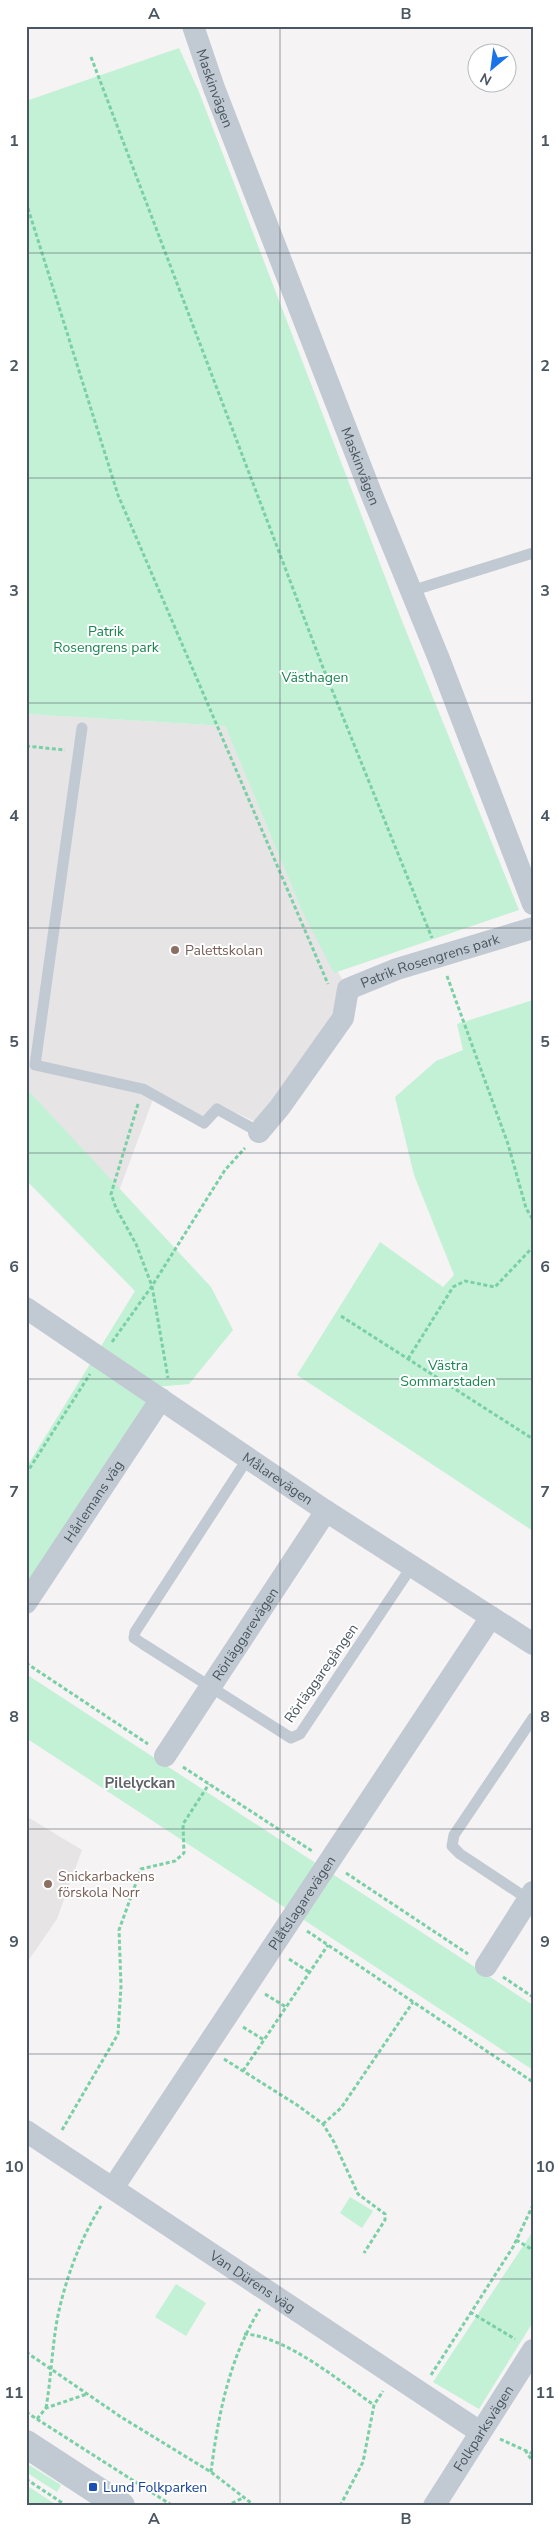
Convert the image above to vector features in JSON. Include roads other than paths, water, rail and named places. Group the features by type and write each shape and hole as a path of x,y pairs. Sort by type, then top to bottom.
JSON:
{"street":[{"name":"Maskinvägen","path":"193,26 214,88 533,904"},
{"name":"Patrik Rosengrens park","path":"259,1132 280,1107 343,1018 348,989 439,955 533,928"},
{"name":"Målarevägen","path":"26,1308 326,1511 533,1644"},
{"name":"Hårlemans väg","path":"26,1603 168,1403"},
{"name":"Rörläggarevägen","path":"165,1756 326,1511"},
{"name":"Plåtslagarevägen","path":"112,2188 491,1617"},
{"path":"486,1966 531,1898"},
{"name":"Van Dürens väg","path":"26,2131 480,2432"},
{"name":"Folkparksvägen","path":"434,2506 480,2432 525,2345"},
{"path":"26,2444 121,2506"}],"lane":[{"path":"411,591 533,553"},
{"path":"82,728 35,1066 143,1089 204,1123 218,1109 259,1132"},
{"name":"Rörläggaregången","path":"248,1458 135,1632 134,1638 291,1738 300,1734 412,1566"},
{"path":"531,1898 460,1854 452,1846 454,1835 533,1718"}],"place":[{"name":"Palettskolan","path":"175,950"},
{"name":"Snickarbackens förskola Norr","path":"48,1884"},
{"name":"Lund Folkparken","path":"93,2487"}],"district":[{"name":"Pilelyckan","path":"140,1783"}],"park label":[{"name":"Västhagen","path":"315,677"},
{"name":"Västra Sommarstaden","path":"448,1374"}]}
